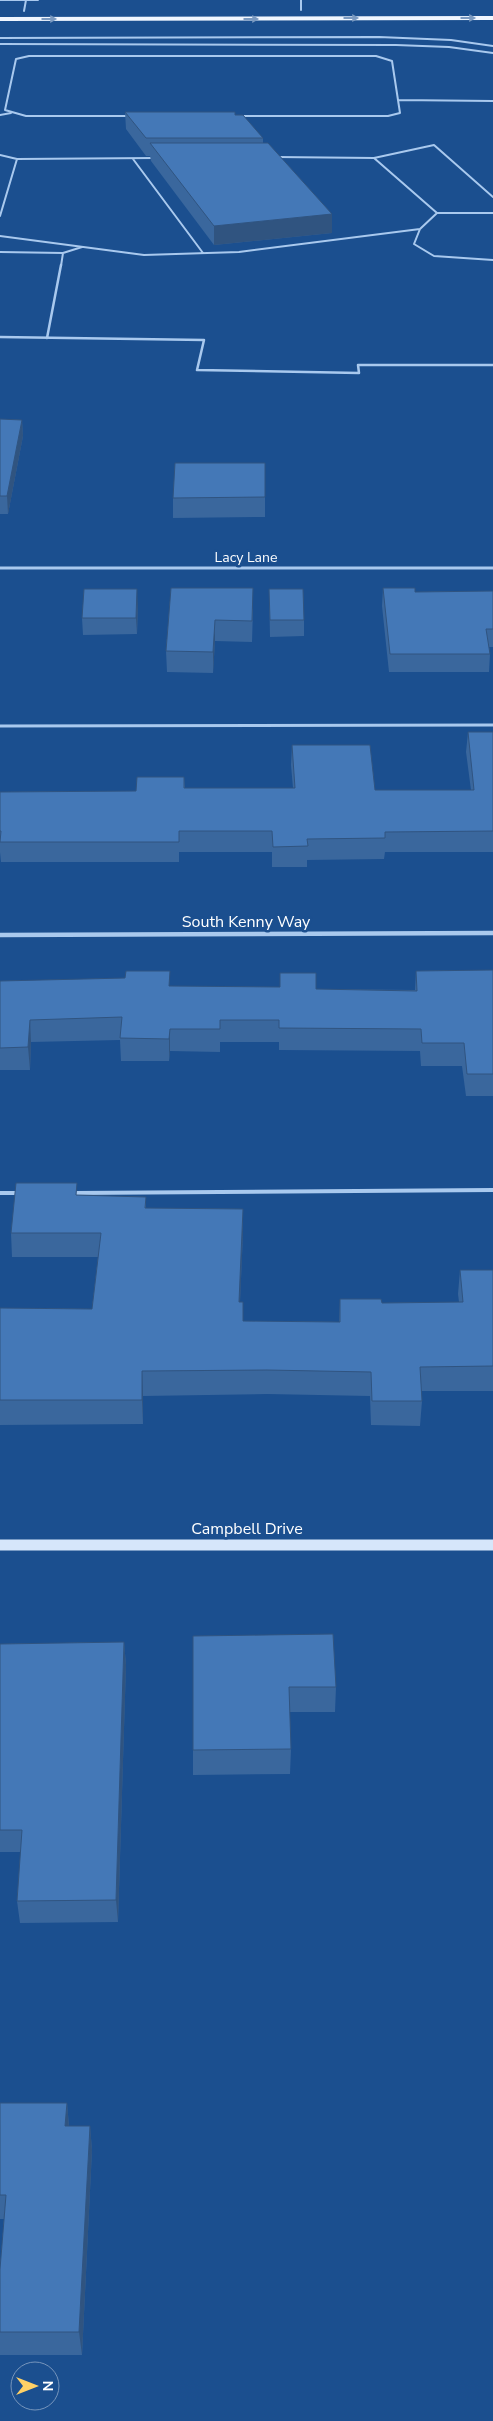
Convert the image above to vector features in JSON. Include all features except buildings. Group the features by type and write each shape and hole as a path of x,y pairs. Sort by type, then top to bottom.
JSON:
{"main road":[{"path":"291,10 311,10"},
{"path":"301,10 302,18"},
{"path":"16,11 34,11"},
{"path":"0,19 493,18"}],"street":[{"name":"Lacy Lane","path":"0,568 493,568"},
{"name":"South Kenny Way","path":"0,935 493,933"},
{"name":"Campbell Drive","path":"0,1545 493,1545"}],"lane":[{"path":"0,0 38,0"},
{"path":"24,11 26,0"},
{"path":"301,0 301,10"},
{"path":"0,38 379,38 451,40 493,46"},
{"path":"207,38 207,45"},
{"path":"449,47 451,40"},
{"path":"0,44 396,45 449,47 493,53"},
{"path":"29,56 376,56 392,61 400,113 388,116 26,116 11,113 5,110 16,59 29,56"},
{"path":"398,100 493,100"},
{"path":"0,114 11,113"},
{"path":"269,157 374,158 434,145 493,197"},
{"path":"0,155 17,158 162,158"},
{"path":"0,216 17,158"},
{"path":"133,158 203,253"},
{"path":"374,158 437,213 493,213"},
{"path":"437,213 420,229 414,244 434,256 493,260"},
{"path":"0,236 144,255 239,252 420,229"},
{"path":"0,252 63,253 84,247"},
{"path":"47,338 63,253"},
{"path":"0,337 204,340 197,370 359,374 358,365 493,365"},
{"path":"0,726 493,725"},
{"path":"69,1193 493,1190"},
{"path":"0,1193 20,1193"}]}
